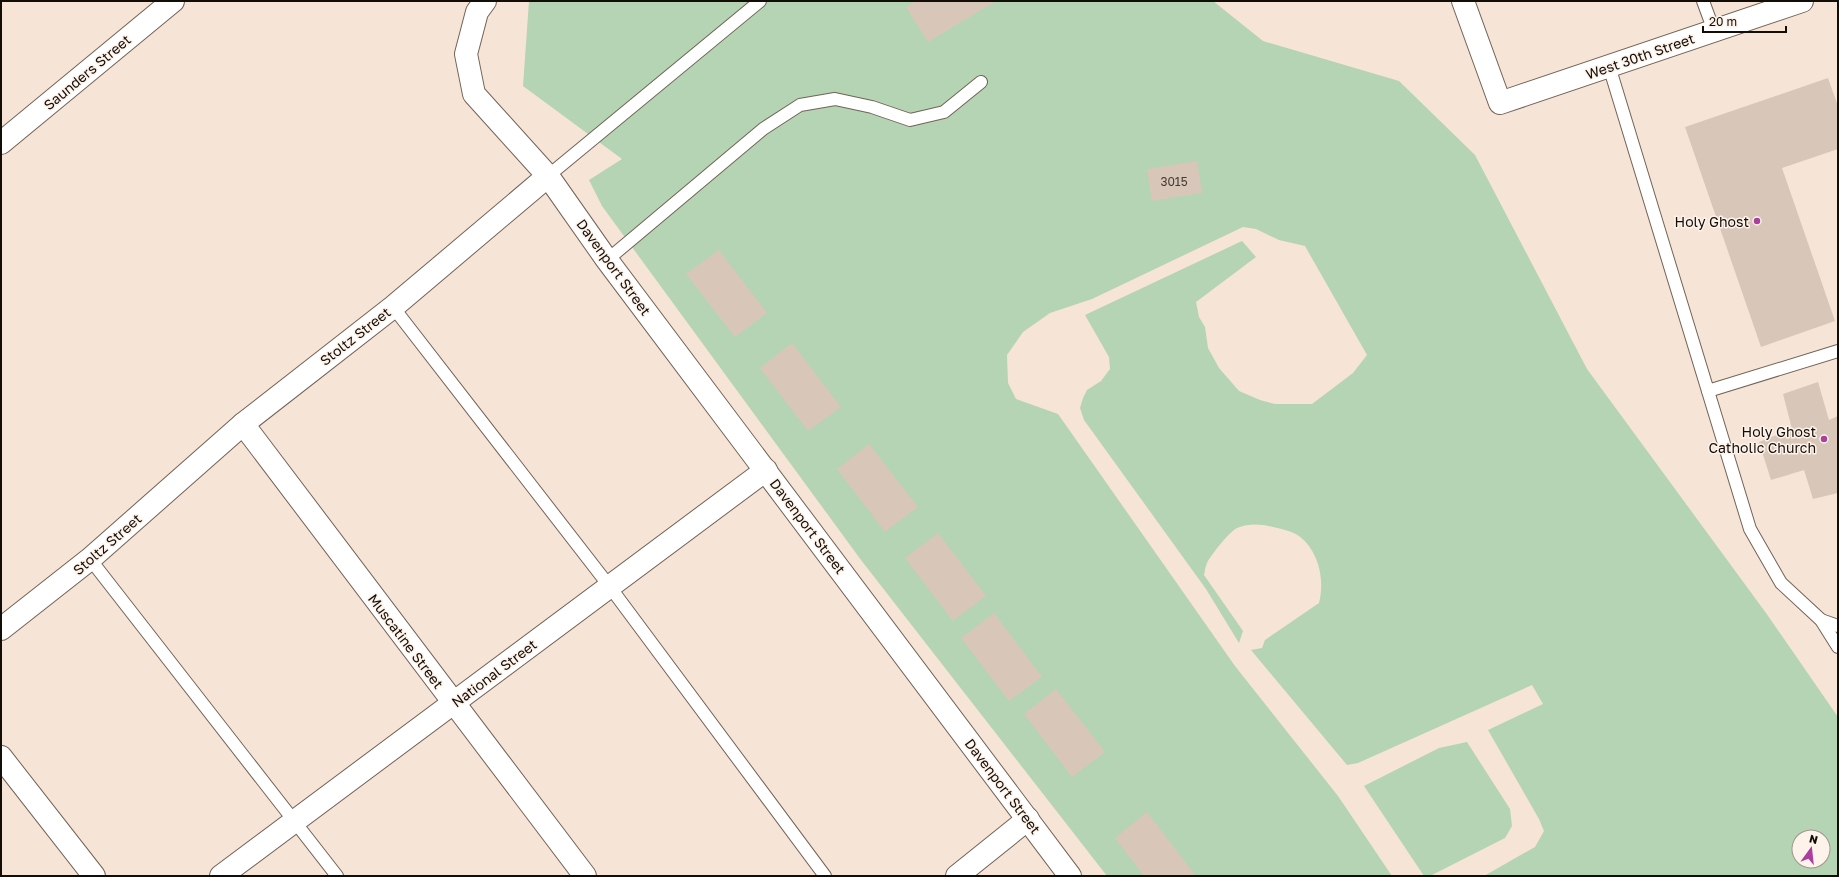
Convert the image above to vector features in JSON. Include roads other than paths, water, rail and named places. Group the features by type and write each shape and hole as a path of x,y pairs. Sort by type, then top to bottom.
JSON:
{"street":[{"name":"Saunders Street","path":"1,143 173,1"},
{"path":"485,1 477,12 466,54 474,94 548,176"},
{"name":"West 30th Street","path":"1463,1 1500,103 1802,1"},
{"name":"Davenport Street","path":"548,176 607,260 1070,876"},
{"name":"Stoltz Street","path":"1,629 90,559 243,424 393,307 548,176"},
{"name":"Muscatine Street","path":"243,424 585,876"},
{"name":"National Street","path":"221,876 610,588 766,470"},
{"path":"1,757 94,876"},
{"path":"957,876 1028,819"}],"lane":[{"path":"548,176 760,1"},
{"path":"1703,1 1714,31"},
{"path":"1609,66 1750,529 1781,582 1821,620 1838,647"},
{"path":"607,260 763,129 800,105 835,99 872,108 910,120 944,112 981,82"},
{"path":"393,307 610,588 825,876"},
{"path":"1708,391 1838,351"},
{"path":"90,559 296,821 337,876"},
{"path":"1821,620 1838,626"}],"place":[{"name":"Holy Ghost","path":"1757,221"},
{"name":"Holy Ghost Catholic Church","path":"1824,439"}]}
